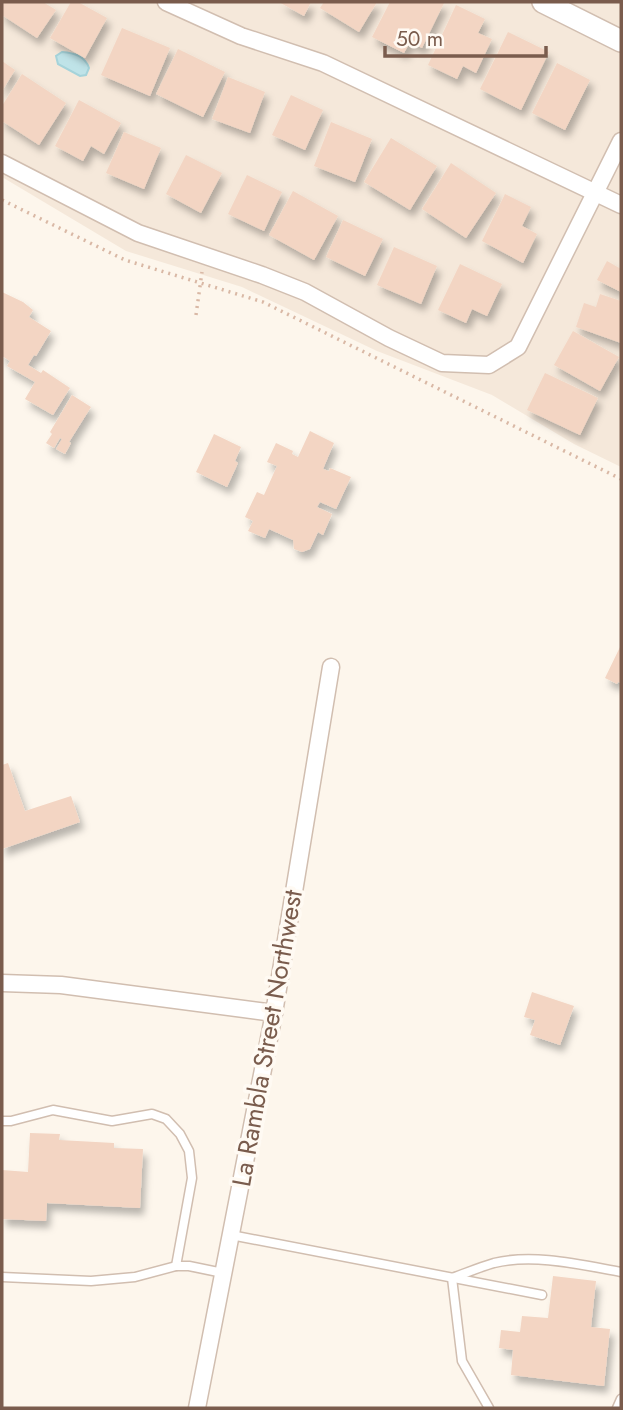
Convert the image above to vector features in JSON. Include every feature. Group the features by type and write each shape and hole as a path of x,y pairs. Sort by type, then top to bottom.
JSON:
{"street":[{"path":"166,2 241,36 323,63 621,205"},
{"path":"543,2 621,41"},
{"path":"2,163 138,233 305,292 389,338 442,363 489,365 518,346 621,141"},
{"name":"La Rambla Street Northwest","path":"197,1408 274,1013 331,667"},
{"path":"2,983 61,985 274,1013"}],"lane":[{"path":"2,1121 53,1110 112,1121 152,1114 166,1119 180,1134 189,1151 192,1178 176,1266"},
{"path":"231,1235 542,1296"},
{"path":"452,1278 495,1263 518,1260 547,1261 621,1272"},
{"path":"2,1278 91,1281 135,1277 176,1266 223,1273"},
{"path":"452,1278 462,1361 488,1408"},
{"path":"617,1408 621,1399"}],"path":[{"path":"2,200 125,260 263,302 621,479"},
{"path":"196,315 205,257"}],"shaded area":[{"path":"2,2 621,2 621,467 574,444 492,395 377,351 242,287 126,251 2,177"}],"water":[{"path":"62,52 82,58 89,68 86,75 80,76 58,64 56,56"}],"building":[{"path":"2,2 43,2 56,10 37,38 2,15"},
{"path":"71,2 78,2 107,18 85,58 50,38"},
{"path":"279,2 311,2 304,16"},
{"path":"324,2 377,2 359,32 320,8"},
{"path":"390,2 444,3 422,48 410,42 404,53 372,37"},
{"path":"456,5 485,19 478,33 492,39 476,73 463,66 457,79 428,65"},
{"path":"122,28 170,48 150,96 101,75"},
{"path":"508,32 549,52 521,110 480,89"},
{"path":"178,49 225,72 203,117 156,94"},
{"path":"2,61 15,70 2,91"},
{"path":"557,63 590,80 565,130 532,113"},
{"path":"22,74 66,103 39,145 2,121 2,106"},
{"path":"228,77 265,92 250,133 212,119"},
{"path":"291,95 323,110 305,150 272,135"},
{"path":"79,100 121,123 104,154 91,146 83,161 55,146"},
{"path":"331,122 372,139 355,182 314,166"},
{"path":"124,132 161,148 144,189 106,173"},
{"path":"391,138 437,166 410,210 364,182"},
{"path":"186,155 222,173 201,213 166,194"},
{"path":"451,163 496,193 466,238 422,209"},
{"path":"247,175 282,192 264,231 228,214"},
{"path":"293,191 338,216 314,260 269,235"},
{"path":"505,194 531,207 522,226 537,234 523,263 482,241"},
{"path":"343,220 383,239 365,276 326,257"},
{"path":"394,247 437,266 421,304 377,285"},
{"path":"607,261 621,269 621,292 597,280"},
{"path":"460,264 502,284 487,316 472,309 466,323 438,310"},
{"path":"2,292 23,302 33,310 29,317 51,331 28,365 41,373 43,370 70,388 53,415 25,399 35,382 7,366 10,361 2,356"},
{"path":"600,294 621,301 621,343 576,327 584,303 596,307"},
{"path":"573,331 619,357 600,391 554,365"},
{"path":"545,373 598,398 580,435 527,410"},
{"path":"72,395 91,407 69,442 71,443 65,454 56,449 62,439 60,438 54,448 46,443"},
{"path":"310,431 334,443 323,469 329,471 330,468 351,477 336,509 320,502 317,507 332,514 323,535 318,532 310,549 302,552 294,549 293,540 269,529 265,538 248,531 253,521 245,517 257,492 264,495 277,466 267,462 276,443 293,451 292,454 298,457"},
{"path":"214,434 241,447 235,461 238,463 227,487 196,472"},
{"path":"621,645 621,683 617,684 605,678"},
{"path":"8,763 25,811 71,796 80,822 2,849 2,765"},
{"path":"532,992 574,1006 560,1045 530,1035 535,1020 524,1017"},
{"path":"30,1133 60,1134 59,1140 114,1143 114,1148 143,1149 140,1208 47,1203 46,1221 2,1219 2,1170 28,1172"},
{"path":"553,1276 596,1281 591,1327 610,1329 604,1386 511,1375 513,1350 499,1348 501,1330 520,1332 522,1316 548,1318"}]}
